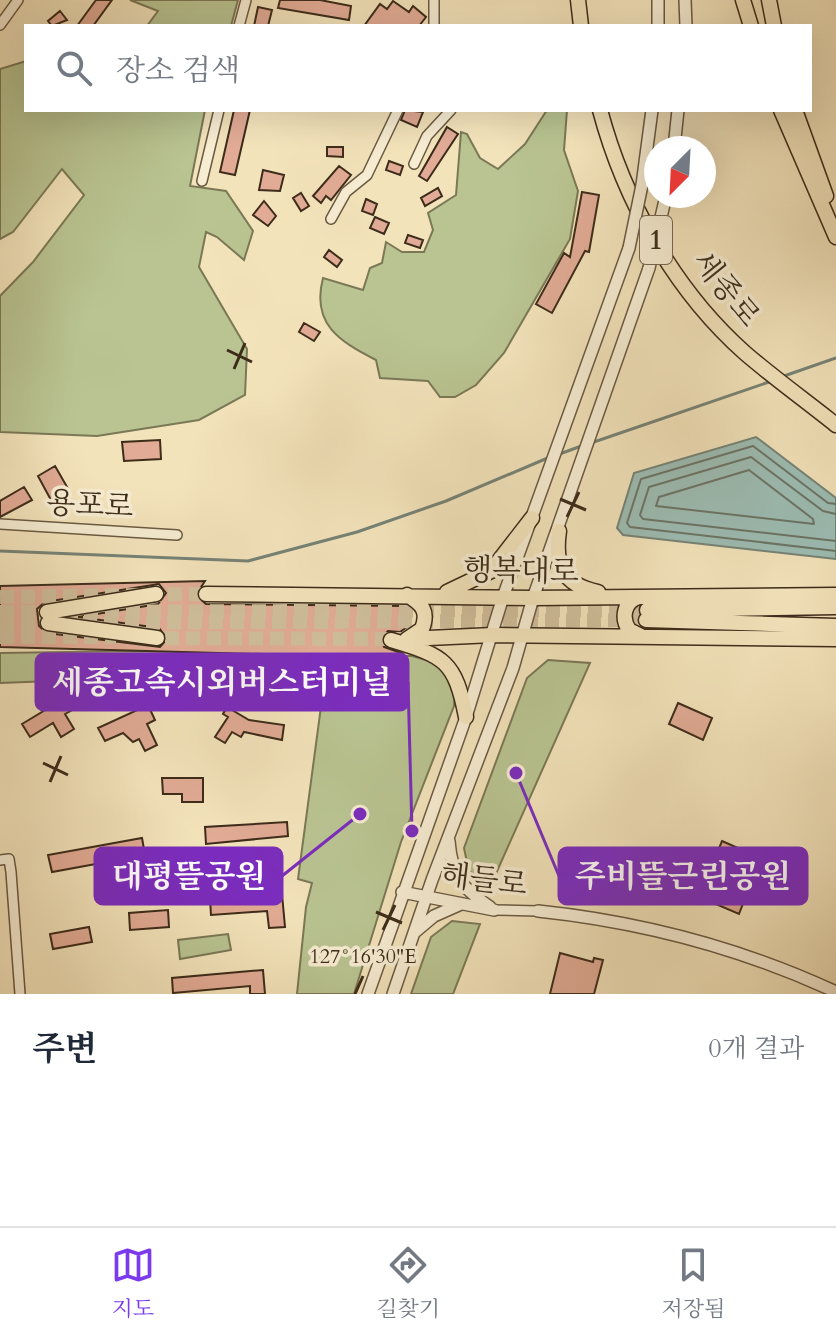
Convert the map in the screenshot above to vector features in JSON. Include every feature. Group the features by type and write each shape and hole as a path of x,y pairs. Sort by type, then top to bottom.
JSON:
{"highway":[{"path":"578,0 581,24"},
{"path":"587,0 588,24"},
{"path":"743,0 750,24"},
{"path":"769,0 774,24"},
{"name":"세종로","path":"601,112 614,163 637,210 685,284 744,352 836,425"},
{"path":"782,112 836,237"},
{"path":"796,112 836,223"},
{"path":"432,595 453,591 491,571 532,518"},
{"path":"559,531 556,550 561,573 589,590 626,597"},
{"path":"156,594 47,618 157,638"},
{"name":"행복대로","path":"206,594 626,597 645,609 836,595"},
{"path":"399,640 422,629 425,621 421,604 407,595"},
{"path":"646,637 629,630 624,618 633,598 645,609 836,626"},
{"path":"645,609 836,607"},
{"path":"399,640 493,635 836,639"},
{"path":"399,640 449,664 460,688 466,717"}],"street":[{"path":"0,25 18,0"},
{"path":"240,24 246,0"},
{"path":"434,0 434,24"},
{"path":"658,0 658,24"},
{"path":"685,0 686,24"},
{"path":"202,181 219,112"},
{"path":"331,219 346,192 367,175 397,112"},
{"path":"414,164 427,136 449,112"},
{"path":"368,994 466,717 503,597 629,248 642,185 652,112"},
{"path":"675,136 678,112"},
{"path":"393,994 596,425 649,268 663,208"},
{"name":"용포로","path":"0,524 177,535"},
{"path":"448,838 452,869 470,893 494,910"},
{"path":"0,860 9,859 11,872 20,994"},
{"name":"해들로","path":"402,892 494,910 599,917 690,938 764,961 836,992"},
{"path":"414,933 434,916 461,904"}],"green space":[{"path":"130,0 238,0 232,24 148,24 158,11"},
{"path":"24,62 24,112 205,112 190,186 226,191 253,231 244,260 217,237 206,232 199,267 247,349 245,395 199,420 97,436 0,432 0,296 33,262 84,195 62,169 13,232 0,239 0,69"},
{"path":"546,112 567,112 564,150 578,191 570,239 504,353 476,385 455,397 440,397 428,381 380,378 376,360 340,338 325,319 320,294 323,278 363,290 370,268 382,263 386,242 402,252 424,252 433,230 428,213 456,195 461,132 467,134 480,158 498,169 525,144"},
{"path":"134,651 412,656 440,664 455,691 454,706 401,842 354,994 297,994 306,907 312,883 298,879 324,684 78,680 0,683 0,653"},
{"path":"548,660 590,663 494,878 469,872 464,848 527,678"},
{"path":"452,921 480,924 453,994 411,994 431,937"},
{"path":"228,934 231,950 180,959 178,940"}],"water":[{"path":"756,437 836,498 836,559 623,535 617,528 634,473"}],"building":[{"path":"96,0 112,0 94,24 78,24"},
{"path":"280,0 320,0 351,6 349,20 278,8"},
{"path":"393,1 409,12 413,6 426,17 421,24 365,24 380,4 387,9"},
{"path":"258,7 272,10 268,24 254,24"},
{"path":"60,11 67,20 57,24 48,21"},
{"path":"234,112 250,112 235,175 220,172"},
{"path":"404,112 423,112 417,127 401,120"},
{"path":"447,127 458,134 427,181 419,176"},
{"path":"327,147 343,147 343,157 327,156"},
{"path":"389,161 403,166 400,175 386,170"},
{"path":"339,166 351,175 331,200 326,196 321,203 313,196"},
{"path":"263,170 284,175 280,191 259,190"},
{"path":"438,188 442,196 425,206 421,198"},
{"path":"582,192 599,195 589,252 585,251 552,313 536,304 564,253 570,257"},
{"path":"301,193 309,206 301,211 293,198"},
{"path":"366,199 377,204 373,215 362,211"},
{"path":"264,201 276,216 268,226 253,215"},
{"path":"375,217 389,223 384,234 370,228"},
{"path":"408,235 423,240 420,248 405,243"},
{"path":"329,250 342,260 337,267 324,257"},
{"path":"304,323 320,332 314,341 299,332"},
{"path":"160,440 161,459 124,461 122,442"},
{"path":"55,466 70,492 52,502 38,476"},
{"path":"24,487 32,500 0,517 0,501"},
{"path":"205,581 196,595 206,604 406,606 407,627 400,632 388,631 381,638 384,647 404,654 335,656 0,647 0,586","holes":["159,584 166,593 158,604 78,617 159,628 167,639 160,647 47,633 39,626 37,609 45,602"]},
{"path":"67,697 74,709 65,714 74,729 61,737 53,723 30,737 22,724"},
{"path":"678,703 712,718 703,740 669,724"},
{"path":"148,705 155,720 147,724 157,745 145,751 139,739 133,742 123,733 105,741 98,728"},
{"path":"227,707 249,720 284,725 282,740 244,732 241,737 232,732 225,743 215,737 228,717 223,714"},
{"path":"162,778 203,778 203,802 182,802 182,794 163,794"},
{"path":"287,822 288,836 206,844 205,827"},
{"path":"142,838 145,855 52,872 48,855"},
{"path":"722,841 765,860 755,882 713,863"},
{"path":"703,884 744,901 739,914 697,896"},
{"path":"282,894 285,927 269,928 267,911 211,915 210,899"},
{"path":"168,910 169,927 130,930 129,913"},
{"path":"89,927 92,942 53,949 50,934"},
{"path":"560,953 593,962 594,958 603,960 594,994 550,994"},
{"path":"263,970 265,994 250,994 250,986 173,993 172,978"}],"waterway":[{"path":"784,376 836,358"},
{"path":"591,443 769,382"},
{"path":"557,455 584,445"},
{"path":"0,551 248,561 357,532 446,501 550,457"}],"tunnel":[{"path":"0,597 206,594"},
{"path":"0,612 647,610"},
{"path":"83,623 646,620"},
{"path":"0,623 58,623"},
{"path":"0,637 116,637"},
{"path":"144,638 404,639"}],"place":[{"name":"주비뜰근린공원","path":"516,773"},
{"name":"대평뜰공원","path":"360,814"},
{"name":"세종고속시외버스터미널","path":"412,831"}]}
